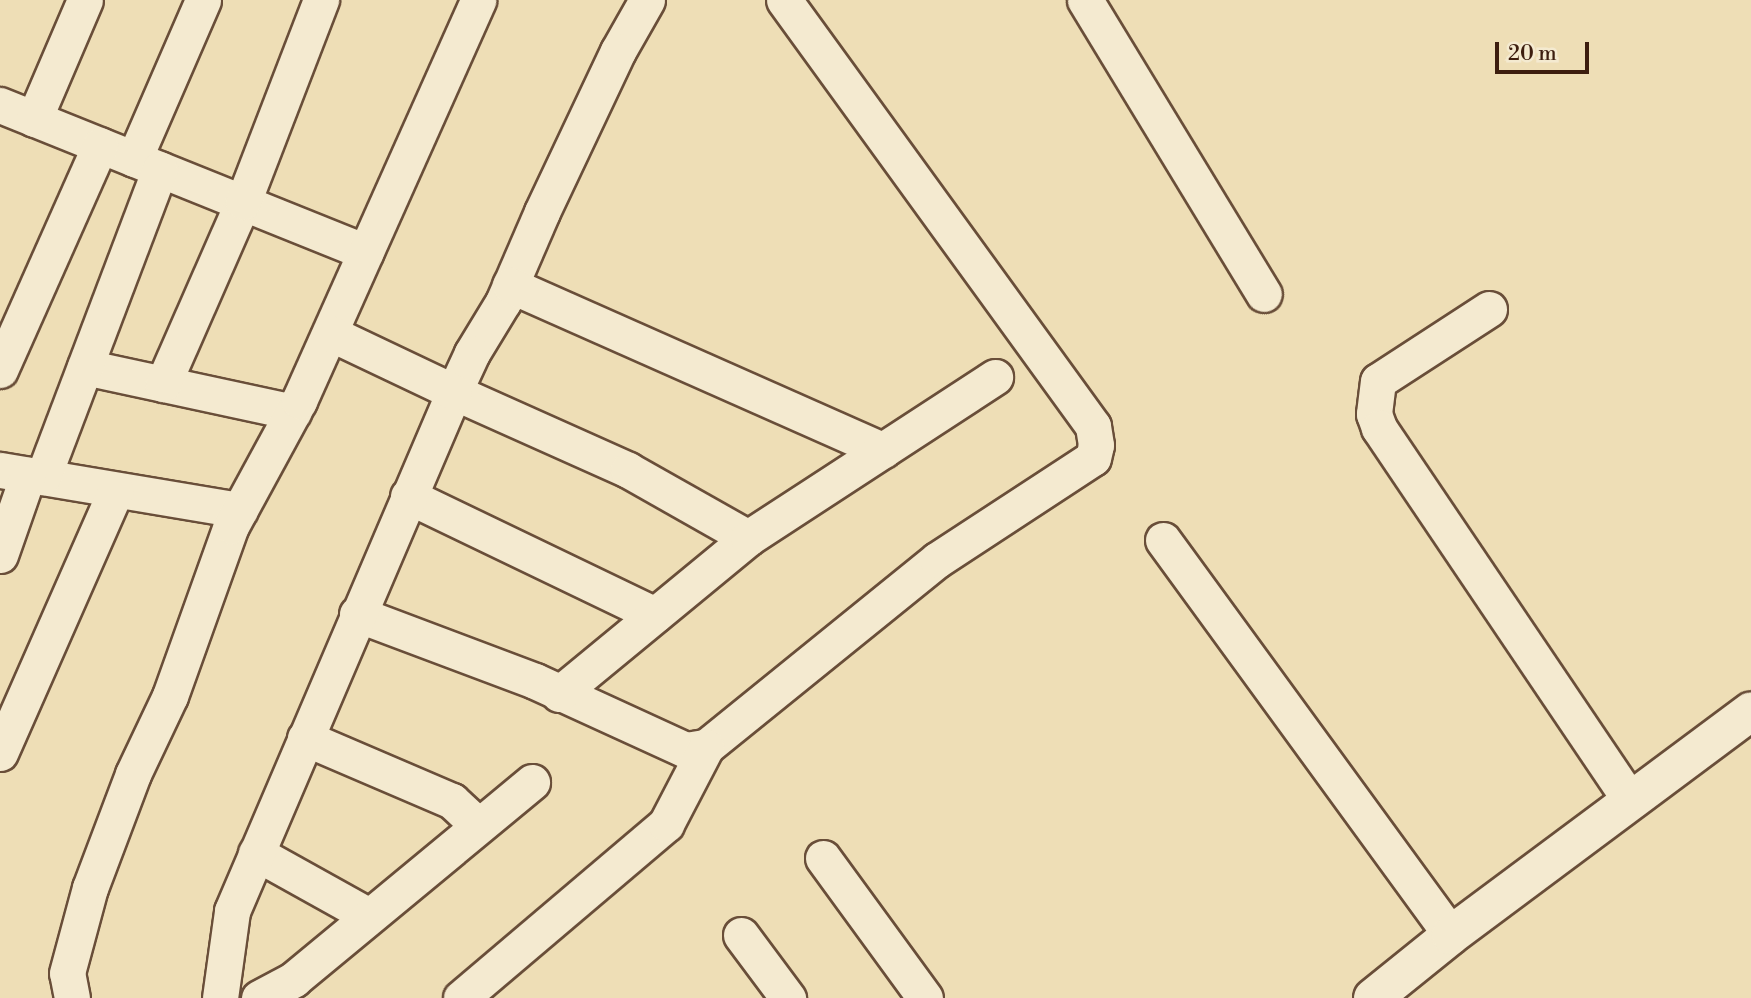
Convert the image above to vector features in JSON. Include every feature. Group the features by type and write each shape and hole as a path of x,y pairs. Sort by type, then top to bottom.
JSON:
{"street":[{"path":"34,119 85,0"},
{"path":"0,555 24,474 85,367 147,164 202,0"},
{"path":"163,384 243,202 321,0"},
{"path":"72,998 67,973 90,888 133,774 170,696 240,510 293,412 330,333 478,0"},
{"path":"220,998 232,911 357,614 454,392 510,285 618,51 647,0"},
{"path":"461,998 666,824 706,747 937,560 1093,458 1096,445 1093,426 784,0"},
{"path":"1085,0 1265,294"},
{"path":"0,106 366,252"},
{"path":"0,370 100,145"},
{"path":"510,285 883,450"},
{"path":"1489,309 1378,381 1374,414 1379,428 1632,801"},
{"path":"330,333 628,470 748,538"},
{"path":"85,367 293,412"},
{"path":"559,694 748,538 995,377"},
{"path":"24,474 240,510"},
{"path":"0,753 116,490"},
{"path":"408,496 655,615"},
{"path":"1163,540 1451,935"},
{"path":"357,614 535,681 687,750 706,747"},
{"path":"1373,998 1451,935 1751,711"},
{"path":"305,738 452,801 478,825"},
{"path":"259,998 294,979 532,782"},
{"path":"256,853 369,916"},
{"path":"823,858 925,998"},
{"path":"741,935 788,998"}]}
